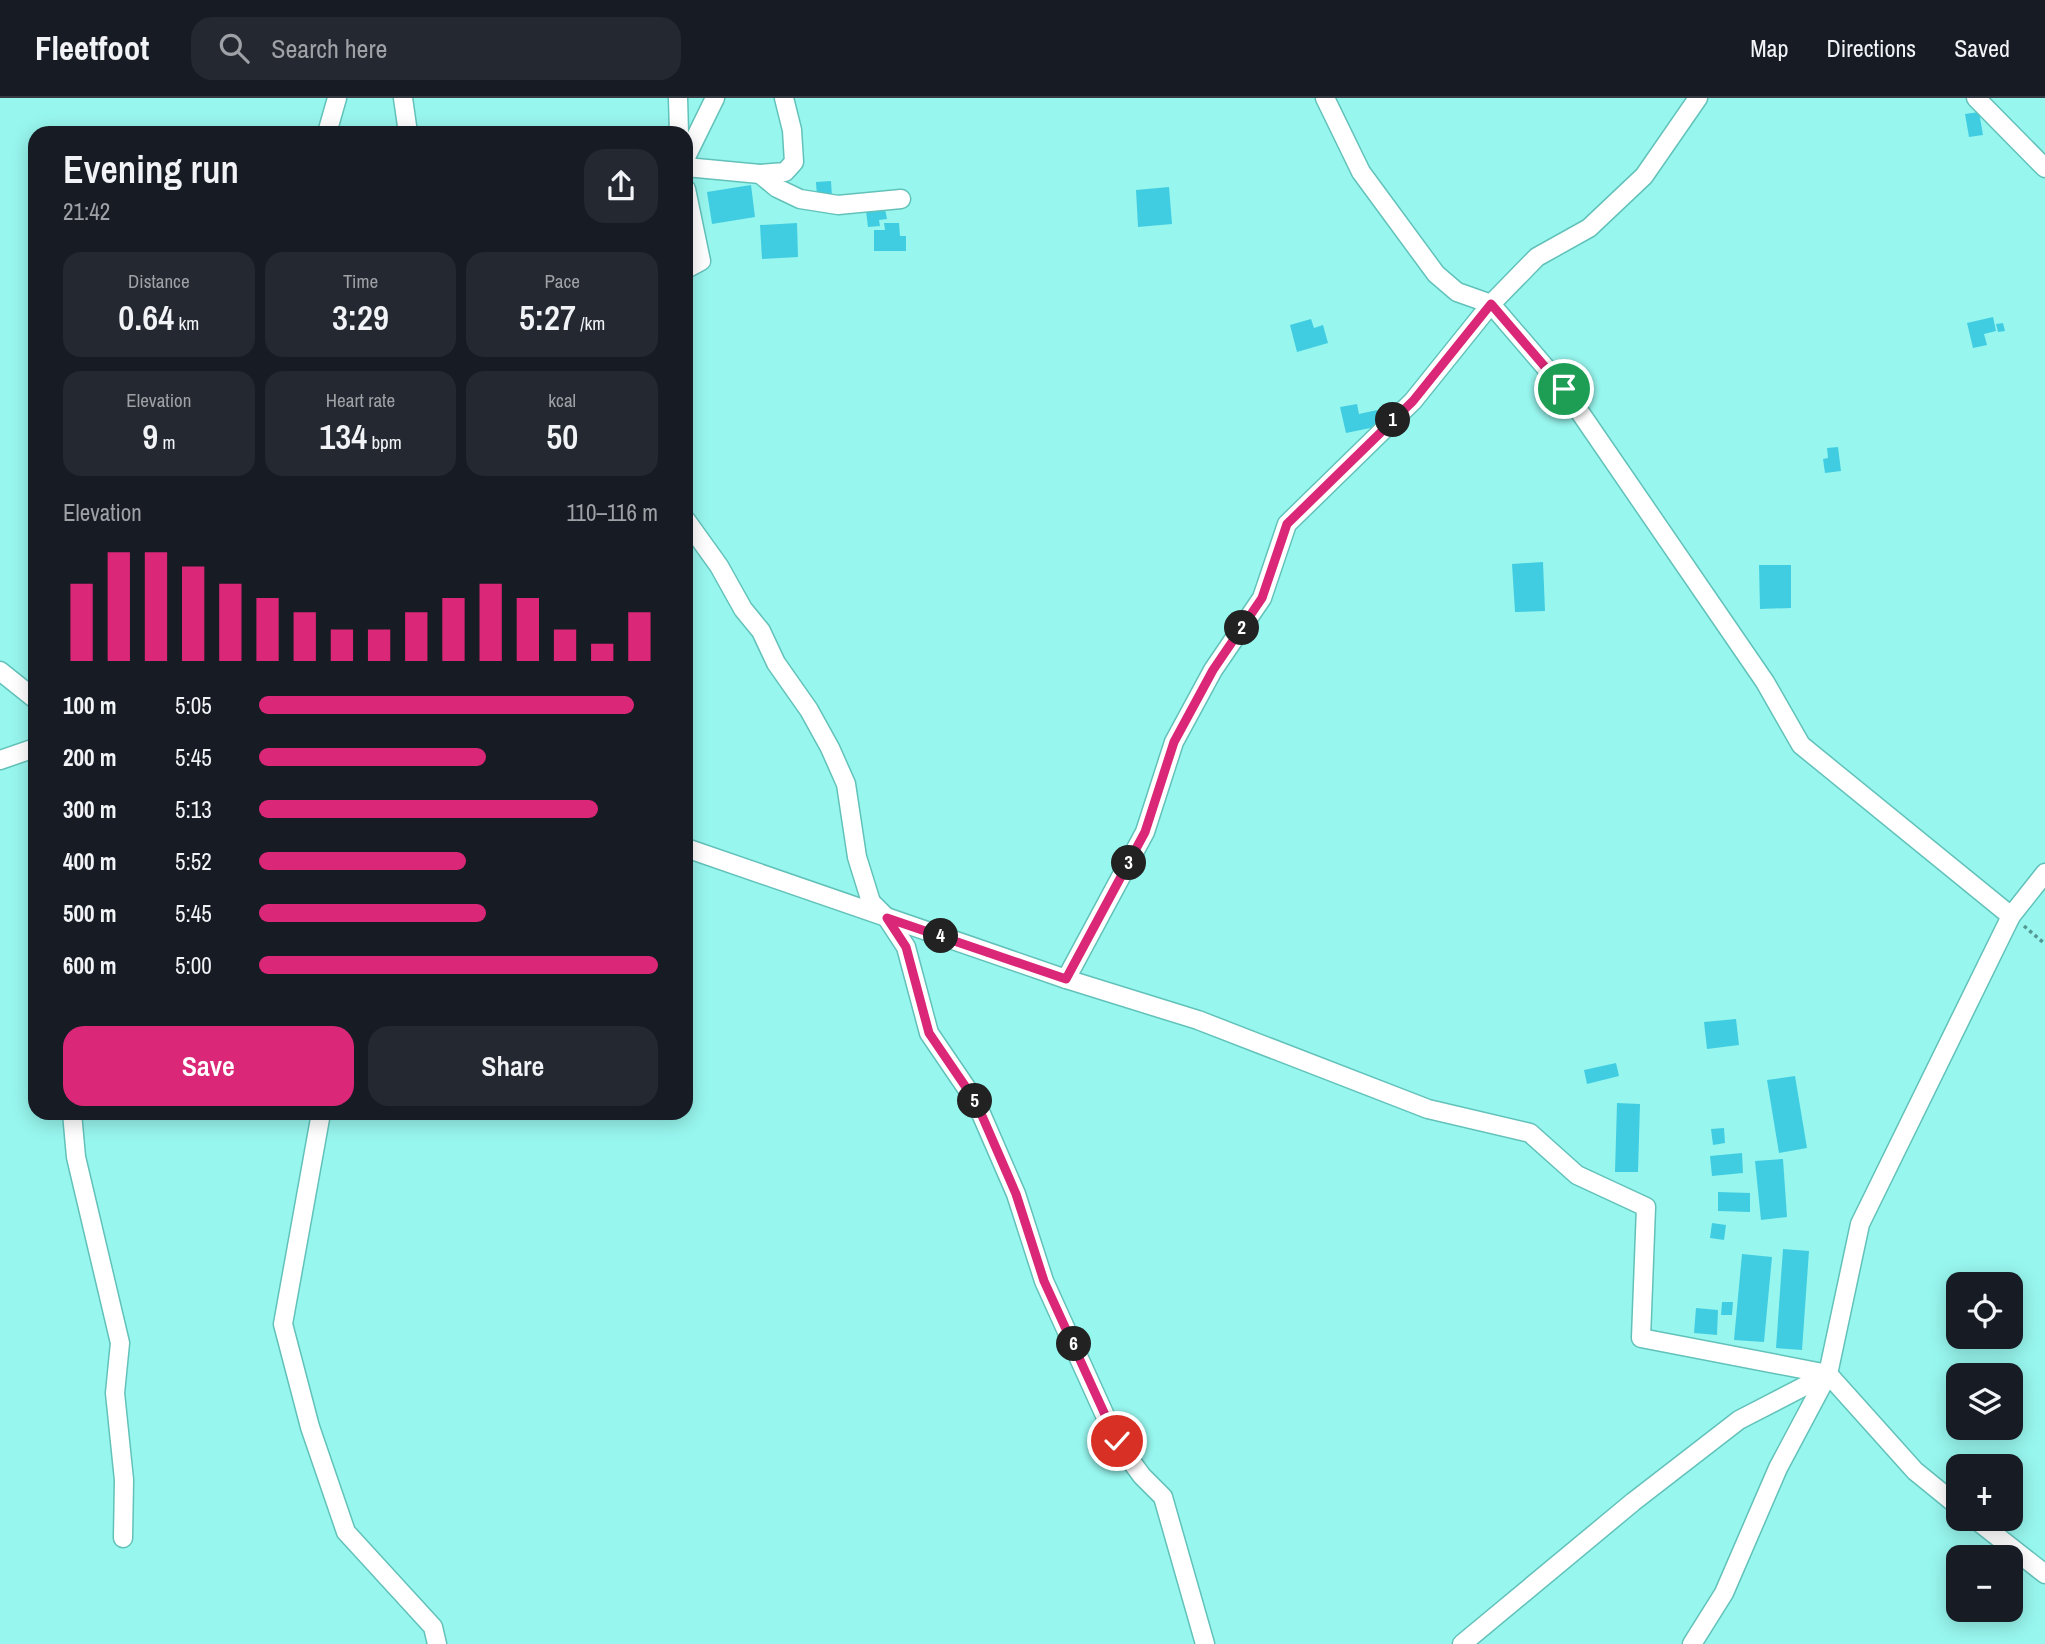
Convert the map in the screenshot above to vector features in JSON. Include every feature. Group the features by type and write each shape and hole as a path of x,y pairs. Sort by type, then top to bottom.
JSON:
{"street":[{"path":"329,126 337,98"},
{"path":"403,98 407,126"},
{"path":"678,98 678,126"},
{"path":"693,143 715,98"},
{"path":"693,168 760,174 785,172 794,162 792,130 784,98"},
{"path":"1325,98 1361,172 1436,274 1457,292 1491,304 1564,389 1765,682 1801,745 2011,916"},
{"path":"1066,979 1145,832 1174,742 1213,670 1262,598 1287,524 1413,401 1491,304 1537,257 1589,228 1644,176 1698,98"},
{"path":"1976,98 2045,168"},
{"path":"760,174 777,188 800,199 838,205 901,199"},
{"path":"693,222 701,261 693,265"},
{"path":"693,530 719,566 743,609 761,631 776,663 809,710 830,748 846,784 857,857 871,902 887,918 906,947 929,1033 976,1102 1016,1194 1044,1281 1117,1441 1142,1476 1163,1497 1205,1644"},
{"path":"0,671 28,693"},
{"path":"0,760 28,750"},
{"path":"693,850 1066,979 1198,1020 1428,1109 1530,1133 1577,1175 1646,1207 1641,1338 1828,1374 1915,1471 1946,1496"},
{"path":"1692,1644 1724,1593 1778,1468 1828,1374 1860,1224 2011,916 2045,873"},
{"path":"73,1120 76,1157 120,1343 115,1393 124,1480 123,1538"},
{"path":"320,1120 283,1324 310,1427 346,1532 433,1627 437,1644"},
{"path":"1462,1644 1633,1502 1739,1420 1828,1374"},
{"path":"1990,1531 2045,1574"}],"path":[{"path":"2011,916 2045,944"}],"building":[{"path":"1979,112 1983,135 1969,137 1965,114"},
{"path":"831,181 832,197 817,197 816,182"},
{"path":"751,185 755,217 712,224 707,192"},
{"path":"1169,187 1172,224 1138,227 1136,190"},
{"path":"885,209 887,219 879,220 880,226 868,227 866,211"},
{"path":"797,223 798,257 762,259 760,225"},
{"path":"884,223 899,223 900,236 906,236 906,251 874,251 874,230 885,230"},
{"path":"1993,317 1996,331 1984,334 1987,345 1973,348 1967,323"},
{"path":"1311,319 1314,328 1323,325 1328,343 1297,352 1290,325"},
{"path":"2003,323 2005,331 1998,332 1996,324"},
{"path":"1357,404 1359,414 1377,410 1380,426 1346,433 1340,407"},
{"path":"1838,447 1841,471 1825,473 1823,459 1828,458 1827,448"},
{"path":"1543,562 1545,611 1515,612 1512,564"},
{"path":"1759,565 1791,565 1791,608 1760,609"},
{"path":"1736,1019 1739,1045 1707,1049 1704,1022"},
{"path":"1616,1063 1619,1076 1587,1084 1584,1070"},
{"path":"1795,1076 1807,1148 1779,1153 1767,1080"},
{"path":"1617,1103 1640,1104 1638,1172 1615,1172"},
{"path":"1724,1128 1725,1143 1713,1145 1711,1129"},
{"path":"1742,1153 1743,1173 1712,1176 1710,1156"},
{"path":"1783,1159 1787,1217 1761,1220 1755,1161"},
{"path":"1718,1192 1750,1193 1750,1212 1718,1211"},
{"path":"1712,1223 1726,1225 1724,1240 1710,1238"},
{"path":"1783,1249 1809,1251 1802,1350 1776,1348"},
{"path":"1742,1254 1772,1257 1764,1342 1734,1340"},
{"path":"1722,1302 1733,1302 1732,1315 1721,1315"},
{"path":"1696,1308 1718,1310 1717,1335 1694,1333"}],"route":[{"path":"1117,1441 1089,1374 1044,1281 1016,1194 976,1102 929,1033 906,947 887,918 1066,979 1145,832 1174,742 1213,670 1262,598 1287,524 1413,401 1491,304 1564,389"}]}
